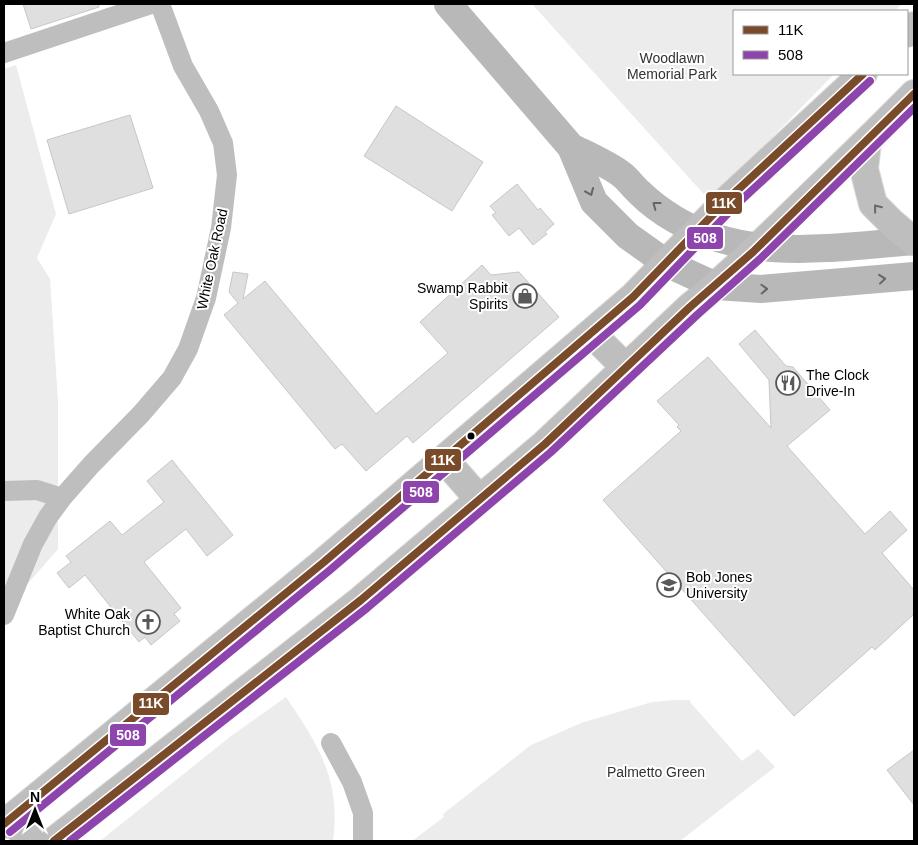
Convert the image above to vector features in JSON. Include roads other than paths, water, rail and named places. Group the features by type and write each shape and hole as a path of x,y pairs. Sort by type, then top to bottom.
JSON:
{"main road":[{"path":"448,4 571,147 594,202 628,236 666,263 716,286 761,289 914,276"},
{"path":"31,841 7,821 203,662 591,334 633,297 729,198 861,75"},
{"path":"54,841 360,600 544,444 690,307 716,286 867,142 914,94"},
{"path":"867,142 864,169 873,204 914,241"},
{"path":"571,147 620,174 641,194 674,220 719,239 757,247 826,249 914,241"},
{"path":"591,334 626,368"},
{"path":"444,459 479,499"}],"street":[{"path":"4,52 151,4"},
{"name":"White Oak Road","path":"4,615 33,544 48,517 91,465 141,414 172,378 188,350 206,298 220,228 227,175 223,143 209,112 183,66 160,4"},
{"path":"4,491 37,490 62,498"},
{"path":"331,743 352,782 363,813 363,841"}],"place":[{"name":"Swamp Rabbit Spirits","path":"525,296"},
{"name":"The Clock Drive-In","path":"788,383"},
{"name":"Bob Jones University","path":"669,585"},
{"name":"White Oak Baptist Church","path":"148,622"}],"park label":[{"name":"Woodlawn Memorial Park","path":"672,66"},
{"name":"Palmetto Green","path":"656,772"}]}
